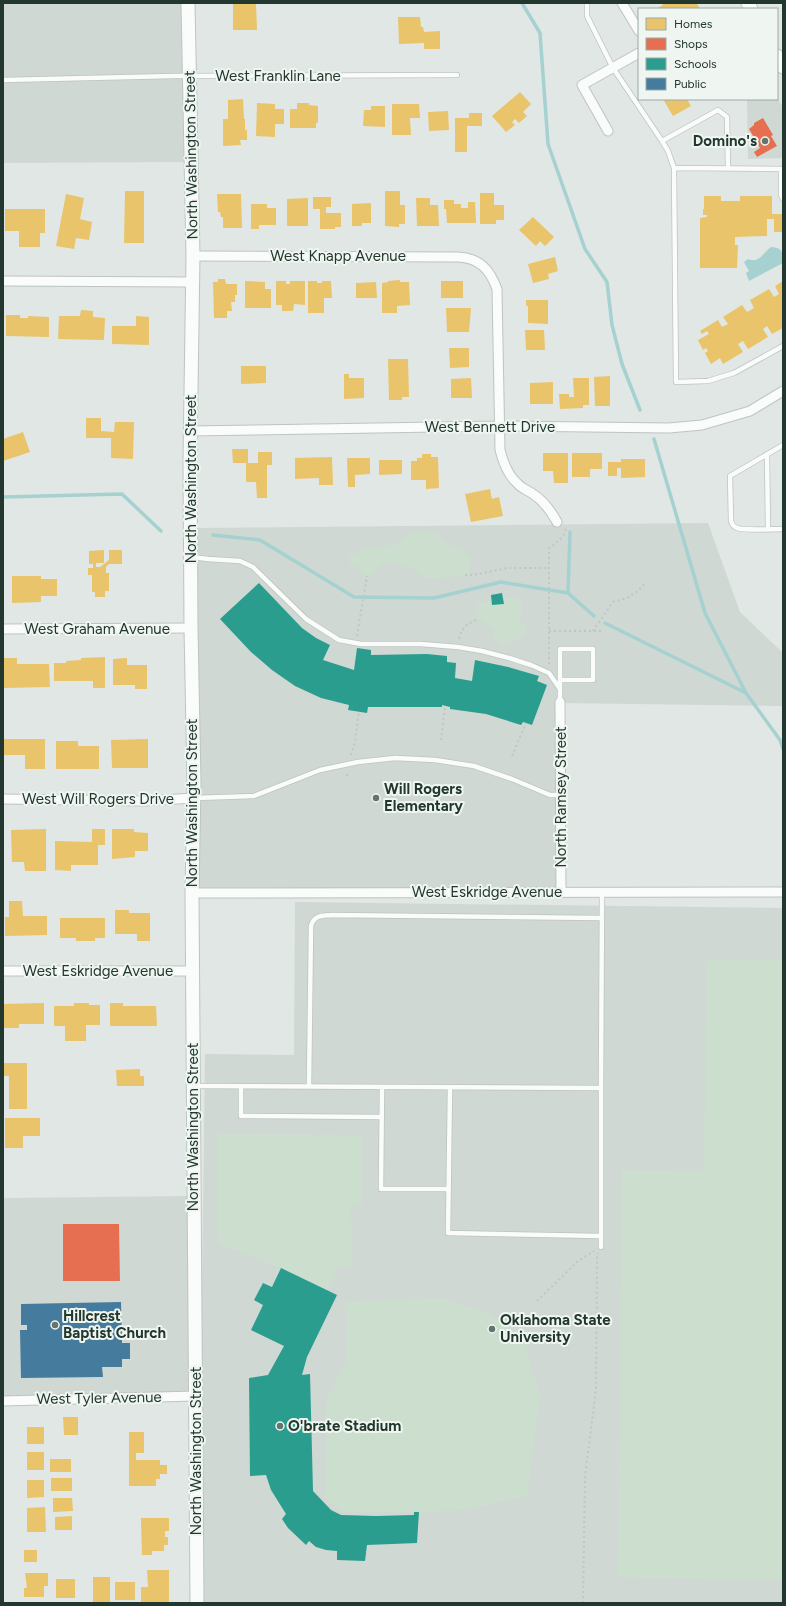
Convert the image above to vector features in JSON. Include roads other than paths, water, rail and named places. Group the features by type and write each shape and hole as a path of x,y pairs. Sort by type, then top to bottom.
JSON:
{"main road":[{"name":"North Washington Street","path":"188,3 193,256 190,431 190,556 194,798 192,971 197,1603"},
{"path":"778,58 783,67"}],"street":[{"path":"622,3 638,29"},
{"path":"608,131 582,84 638,54"},
{"name":"West Knapp Avenue","path":"193,256 467,257 481,263 490,274 497,289 499,426"},
{"path":"3,281 192,282"},
{"name":"West Bennett Drive","path":"190,431 499,426 669,428 702,425 750,411 783,391"},
{"path":"499,426 500,450 503,463 509,474 516,483 543,502 561,522"},
{"name":"West Graham Avenue","path":"3,629 191,628"},
{"name":"North Ramsey Street","path":"560,702 561,892"},
{"name":"West Will Rogers Drive","path":"3,800 144,801 194,798"},
{"name":"West Eskridge Avenue","path":"192,893 783,892"},
{"name":"West Eskridge Avenue","path":"3,971 192,971"},
{"name":"West Tyler Avenue","path":"3,1401 196,1396"}],"lane":[{"path":"587,3 587,16 613,68 662,140 674,168 676,382 708,381 734,373 783,346"},
{"name":"West Franklin Lane","path":"3,80 189,76 457,75"},
{"path":"662,140 718,110 727,117 728,168"},
{"path":"674,168 782,170 781,196 783,199"},
{"path":"783,445 730,476 731,521 736,528 783,528"},
{"path":"768,454 768,529"},
{"path":"190,556 240,561 253,567 306,619 339,640 384,645 421,644 458,647 509,658 549,673 560,689"},
{"path":"560,680 593,680 593,649 560,649 560,680 560,702"},
{"path":"194,798 254,796 320,770 348,764 395,758 443,761 474,766 512,778 550,795 561,795"},
{"path":"601,1247 602,892"},
{"path":"309,1087 311,926 312,921 316,917 331,915 602,918"},
{"path":"193,1086 601,1088"},
{"path":"241,1086 241,1116 382,1117"},
{"path":"382,1087 381,1189 448,1189"},
{"path":"450,1087 448,1233 601,1236"}],"water":[{"path":"771,247 778,248 782,252 783,263 749,281 746,273 749,271 744,262 748,259 758,259"}],"waterway":[{"path":"522,3 540,33 548,144 585,249 607,282 612,325 622,364 640,410"},
{"path":"654,439 705,613 746,693 780,740 783,749"},
{"path":"3,497 122,494 161,531"},
{"path":"570,532 568,593 594,616"},
{"path":"213,535 260,540 354,597 434,598 501,582 568,593"},
{"path":"605,623 746,693"}],"place":[{"name":"Domino's","path":"765,141"},
{"name":"Will Rogers Elementary","path":"376,798"},
{"name":"Hillcrest Baptist Church","path":"55,1325"},
{"name":"Oklahoma State University","path":"492,1329"},
{"name":"O'brate Stadium","path":"280,1426"}]}
